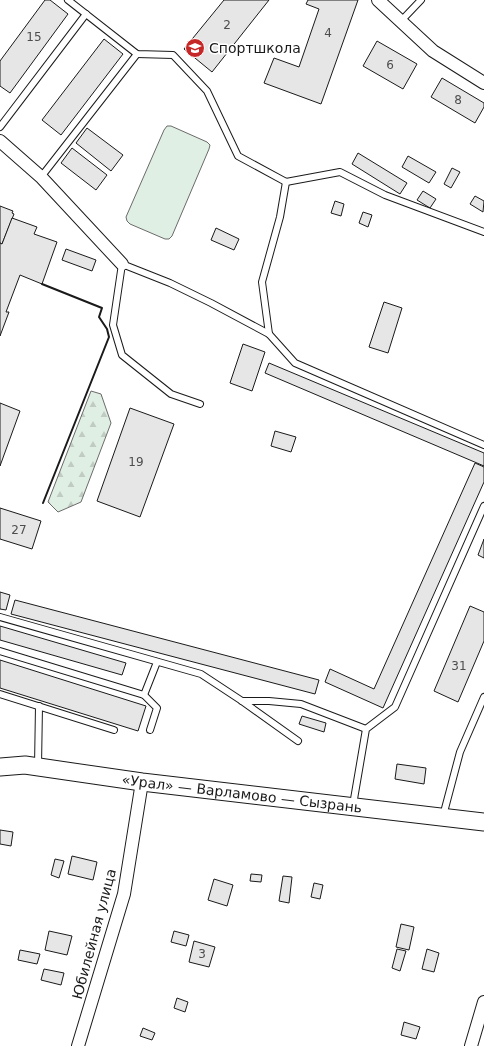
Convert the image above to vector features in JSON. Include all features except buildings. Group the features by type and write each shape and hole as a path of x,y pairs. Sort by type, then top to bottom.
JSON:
{"main road":[{"name":"«Урал» — Варламово — Сызрань","path":"0,767 26,765 142,782 484,822"}],"street":[{"path":"378,0 433,51 484,83"},
{"path":"0,141 41,177 122,264"},
{"name":"Юбилейная улица","path":"78,1046 124,894 142,782"},
{"path":"471,1046 484,1002"}],"lane":[{"path":"68,0 137,54 173,55 207,91 238,156 286,182 340,172 385,196 484,232"},
{"path":"401,21 421,0"},
{"path":"0,126 86,14"},
{"path":"41,177 137,54"},
{"path":"269,334 262,282 280,217 286,182"},
{"path":"200,404 171,394 122,355 113,325 122,264 170,283 269,334 296,362 484,444"},
{"path":"353,807 366,729 395,707 484,506"},
{"path":"0,617 201,674 298,741"},
{"path":"0,651 144,695 157,708 150,730"},
{"path":"144,695 157,662"},
{"path":"0,694 114,730"},
{"path":"442,818 460,752 484,697"},
{"path":"242,702 269,701 301,704 366,729"},
{"path":"38,767 39,706"}],"green space":[{"path":"167,126 171,126 207,142 210,145 172,236 169,239 165,239 130,224 126,217"},
{"path":"91,391 101,394 111,423 81,502 58,512 48,502"}],"wall":[{"path":"42,284 102,308 99,317 107,329 109,337 43,503"}],"place":[{"name":"Спортшкола","path":"195,48"}]}
